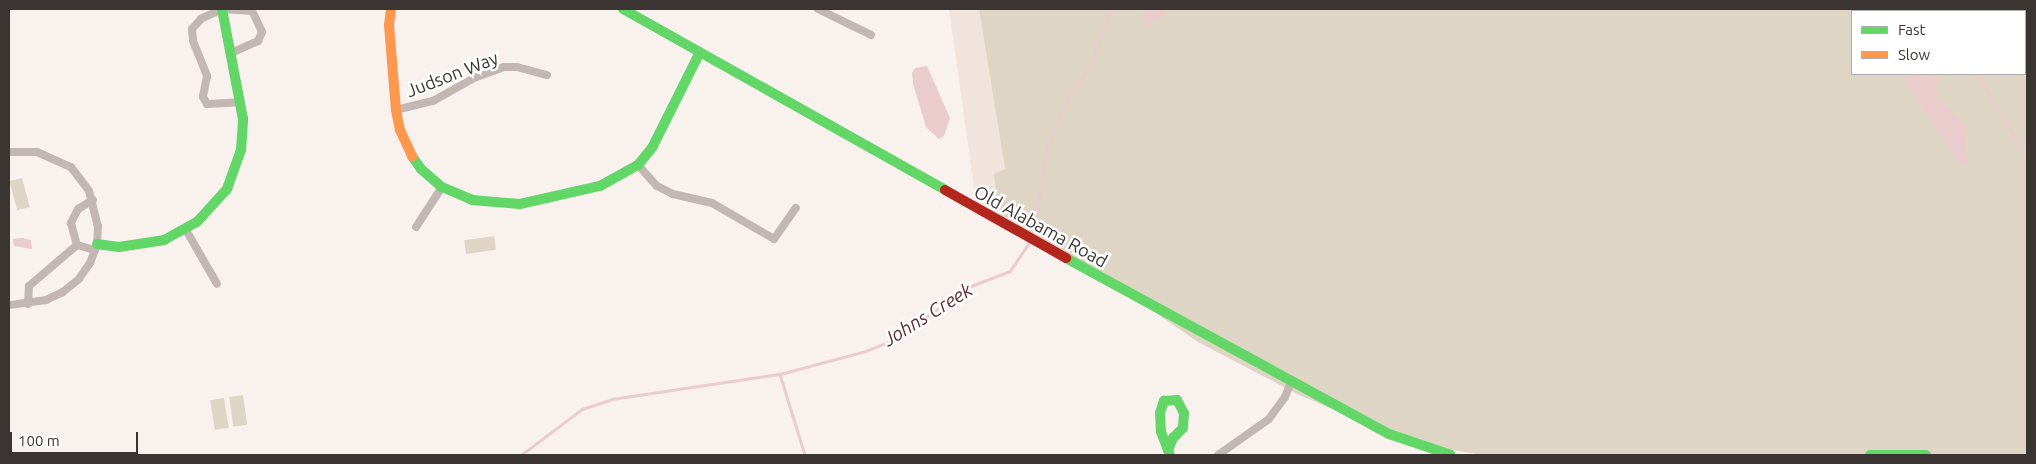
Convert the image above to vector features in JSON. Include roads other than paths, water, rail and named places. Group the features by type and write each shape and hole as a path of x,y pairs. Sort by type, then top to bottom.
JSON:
{"main road":[{"path":"96,247 142,246 186,230 208,213 233,178 243,136 241,102 222,9"},
{"path":"391,9 388,25 396,110 400,130 410,152 422,169 442,187 472,200 520,204 600,186 638,165 652,148 677,103 700,52"},
{"name":"Old Alabama Road","path":"623,9 1049,250 1291,382 1389,434 1451,455"},
{"path":"1870,455 1926,455"}],"street":[{"path":"231,53 258,41 262,32 252,11 222,9 201,19 192,29 193,42 208,76 203,97 207,104 241,102"},
{"path":"818,9 871,35"},
{"name":"Judson Way","path":"396,110 433,100 474,78 504,67 517,67 547,75"},
{"path":"9,152 37,152 54,157 80,177 93,200 98,226 96,247 78,279 63,292 28,304 9,305"},
{"path":"638,165 657,186 673,194 712,203 774,238 796,208"},
{"path":"416,228 442,187"},
{"path":"77,245 72,222 78,209 93,200"},
{"path":"186,230 217,284"},
{"path":"28,304 29,286 77,245 96,247"},
{"path":"1218,455 1269,419 1285,397 1291,382"}],"waterway":[{"name":"Johns Creek","path":"1033,236 1047,148 1068,97 1091,65 1110,9"},
{"path":"1978,75 2027,156"},
{"name":"Johns Creek","path":"521,455 582,409 612,399 780,374 866,351 895,339 971,286 1010,271 1030,241"},
{"path":"780,374 805,455"}]}
